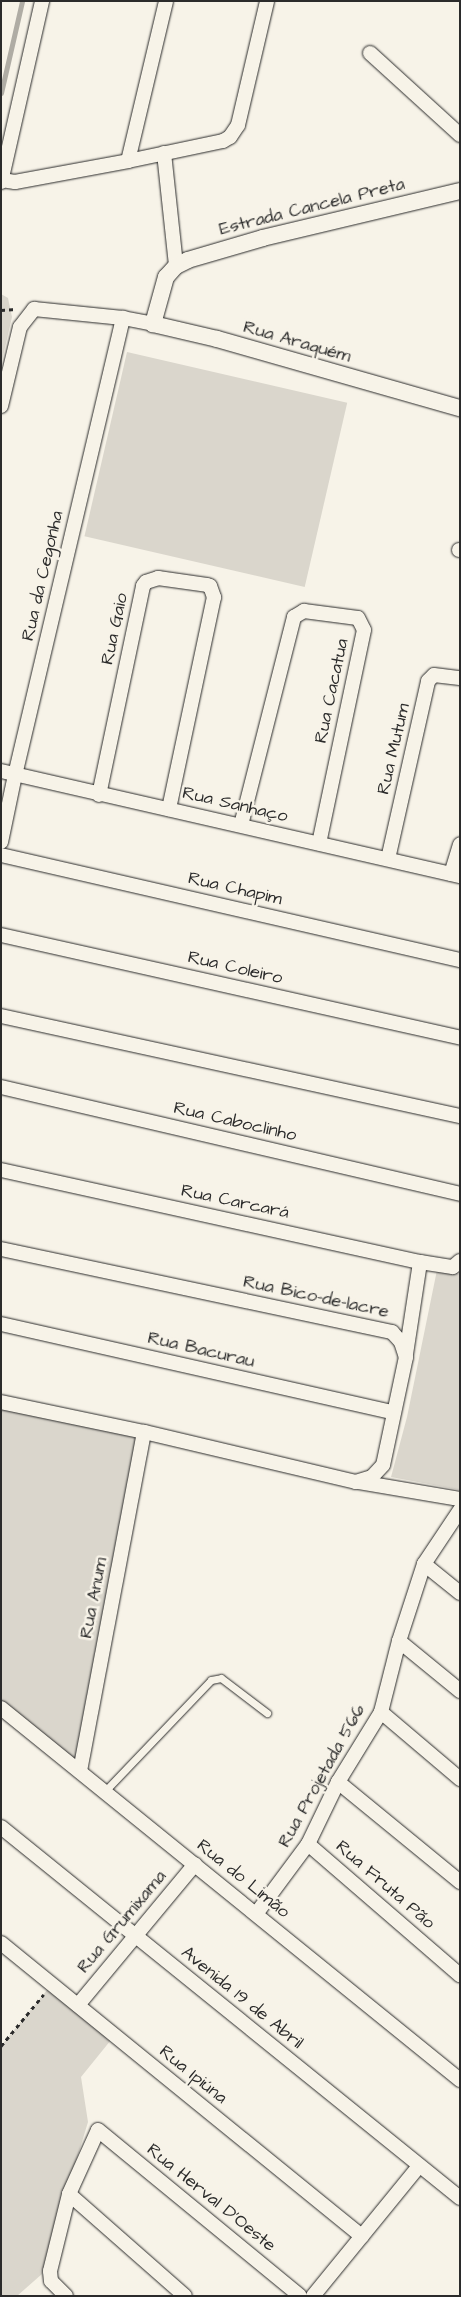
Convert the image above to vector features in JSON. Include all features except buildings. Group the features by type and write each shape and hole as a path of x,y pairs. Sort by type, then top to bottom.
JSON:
{"street":[{"path":"42,1 2,181 15,182 223,141 234,132 238,125 267,1"},
{"path":"128,161 166,1"},
{"path":"370,52 460,134"},
{"path":"153,324 166,278 176,266 164,153"},
{"name":"Estrada Cancela Preta","path":"176,266 203,255 263,238 460,191"},
{"name":"Rua Araquém","path":"1,406 20,327 34,309 123,318 153,324 217,339 460,408"},
{"name":"Rua da Cegonha","path":"1,842 8,773 123,318"},
{"name":"Rua Gaio","path":"99,795 143,586 146,582 158,578 206,585 212,590 214,597 169,808"},
{"name":"Rua Cacatua","path":"241,826 294,617 304,611 358,618 364,630 319,843"},
{"name":"Rua Mutum","path":"388,859 428,681 434,675 460,678"},
{"name":"Rua Sanhaço","path":"8,773 99,795 169,808 455,875"},
{"path":"455,875 460,844"},
{"name":"Rua Chapim","path":"1,854 460,960"},
{"name":"Rua Coleiro","path":"1,935 460,1038"},
{"path":"1,1016 460,1116"},
{"name":"Rua Caboclinho","path":"1,1087 460,1194"},
{"name":"Rua Carcará","path":"1,1170 420,1262 453,1267 460,1261"},
{"name":"Rua Bico-de-lacre","path":"1,1249 392,1332 401,1342 406,1357"},
{"path":"356,1482 372,1477 383,1465 406,1357 420,1262"},
{"name":"Rua Bacurau","path":"1,1324 393,1412"},
{"path":"1,1402 144,1432 356,1482 460,1499"},
{"name":"Rua Anum","path":"80,1771 144,1432"},
{"name":"Rua Projetada 566","path":"256,1914 308,1844 338,1782 381,1712 399,1641 424,1564 460,1510"},
{"path":"424,1564 460,1592"},
{"path":"399,1641 460,1691"},
{"name":"Rua do Limão","path":"1,1708 460,2080"},
{"path":"381,1712 460,1779"},
{"path":"338,1782 460,1882"},
{"name":"Avenida 19 de Abril","path":"1,1827 460,2198"},
{"name":"Rua Fruta Pão","path":"308,1844 460,1975"},
{"name":"Rua Grumixama","path":"78,2005 195,1864"},
{"name":"Rua Ipiúna","path":"1,1943 362,2236"},
{"name":"Rua Herval D'Oeste","path":"69,2194 98,2130 300,2296"},
{"path":"313,2296 419,2166"},
{"path":"66,2296 51,2281 50,2271 69,2194 185,2296"}],"lane":[{"path":"105,1791 211,1680 221,1678 267,1712"}],"path":[{"path":"1,2046 52,1984"}],"shaded area":[{"path":"1,294 8,298 12,317 1,365"},
{"path":"127,352 347,403 305,587 84,536"},
{"path":"437,1270 460,1274 460,1490 391,1477 407,1417"},
{"path":"1,1405 140,1435 76,1762 1,1702"},
{"path":"52,1984 115,2035 81,2077 88,2122 42,2274 17,2296 1,2296 1,2046"}],"waterway":[{"path":"1,93 22,1"}]}
